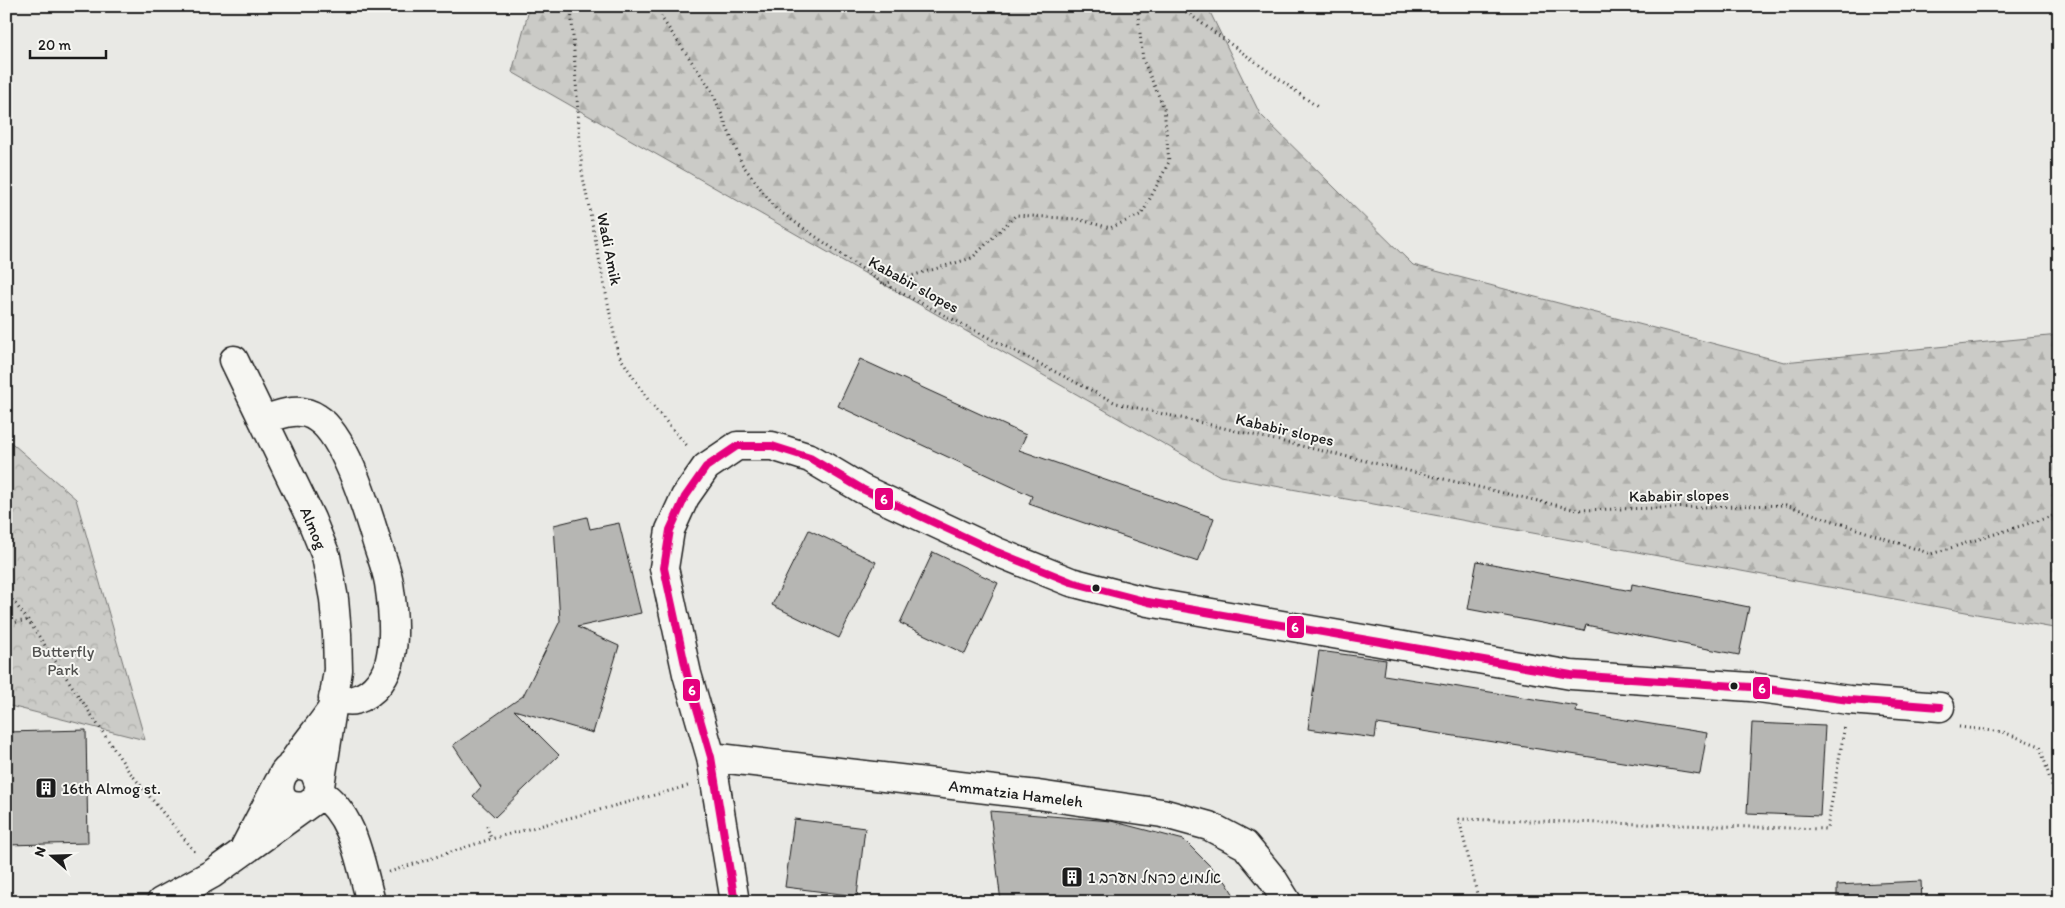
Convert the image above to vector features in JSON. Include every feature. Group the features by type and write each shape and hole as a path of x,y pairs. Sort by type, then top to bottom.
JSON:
{"street":[{"name":"Almog","path":"162,902 212,874 315,795 338,670 334,599 326,556 311,519 234,360"},
{"path":"263,420 289,412 305,412 318,418 331,429 360,487 389,582 392,654 386,674 373,691 354,700 332,704"},
{"path":"735,902 713,768 687,674 664,568 670,530 685,497 706,467 737,446 772,446 810,458 862,489 1006,556 1071,582 1148,602 1571,675 1751,687 1849,700 1940,707"},
{"name":"Almog","path":"241,853 285,775 304,745 315,734 332,704"},
{"name":"Ammatzia Hameleh","path":"713,768 1038,795 1162,813 1209,826 1245,845 1272,878 1287,902"},
{"path":"285,775 279,790 285,800 295,806 315,795 336,806 342,814 354,841 368,891"}],"path":[{"name":"Wadi Amik","path":"571,6 582,172 618,354 651,404 706,467"},
{"name":"Kababir slopes","path":"659,6 661,17 712,91 742,164 776,209 884,284 1116,403 1577,510 1786,505 1931,554 2059,514"},
{"path":"884,284 972,258 1016,215 1077,219 1110,228 1142,214 1169,162 1164,108 1143,60 1137,6"},
{"path":"1178,6 1318,108"},
{"path":"6,592 28,620 128,770 212,874"},
{"path":"6,624 28,620"},
{"path":"1479,902 1458,819 1827,829 1849,700"},
{"path":"1940,707 1944,725 2003,732 2040,746 2059,809"},
{"path":"368,891 491,839 713,768"},
{"path":"487,826 491,839"}],"green space":[{"path":"530,6 1207,6 1260,114 1413,265 1784,362 2059,335 2059,629 1220,476 512,72"},
{"name":"Butterfly Park","path":"6,438 76,499 145,740 6,705"}],"building":[{"path":"860,359 1026,435 1019,450 1214,518 1198,562 1029,504 1032,496 838,406"},
{"path":"587,517 590,529 619,523 641,613 577,627 619,646 593,733 514,710 559,755 495,817 473,796 481,787 453,745 523,696 560,621 554,525"},
{"path":"809,530 876,562 839,638 772,605"},
{"path":"933,552 998,583 965,654 900,623"},
{"path":"1477,561 1631,591 1632,584 1749,607 1739,655 1586,625 1584,631 1468,609"},
{"path":"1319,651 1386,660 1384,675 1577,706 1576,712 1707,733 1700,774 1377,724 1375,738 1308,729"},
{"path":"1752,723 1825,726 1820,816 1747,813"},
{"name":"16th Almog st.","path":"86,730 88,843 6,845 6,732"},
{"path":"990,811 1111,821 1184,840 1226,882 1238,902 1001,902"},
{"path":"794,819 865,828 857,896 785,887"},
{"path":"1921,881 1922,902 1837,902 1837,885"}],"transit line":[{"name":"6","path":"735,902 711,757 687,674 664,568 670,530 685,497 706,467 737,446 772,446 810,458 862,489 997,552 1071,582 1148,602 1571,675 1751,687 1849,700 1940,707"}],"place":[{"name":"16th Almog st.","path":"46,788"},
{"name":"אלמוג כרמל מערב 1","path":"1072,877"}]}
